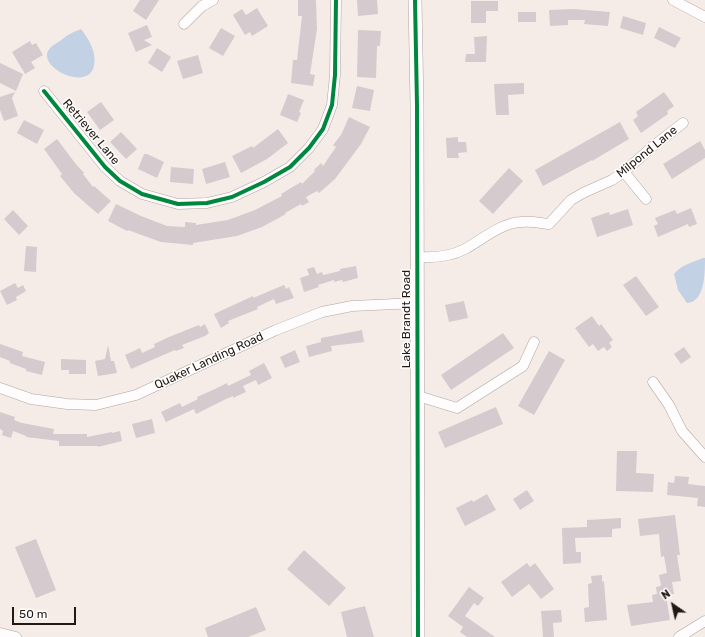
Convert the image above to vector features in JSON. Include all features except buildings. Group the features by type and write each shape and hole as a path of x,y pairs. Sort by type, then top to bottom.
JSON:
{"street":[{"path":"184,24 202,6 213,0"},
{"name":"Retriever Lane","path":"44,92 104,167 120,181 142,194 178,204 207,203 232,197 264,182 290,167 309,148 323,129 332,105 335,74 336,0"},
{"name":"Lake Brandt Road","path":"415,0 417,105 418,637"},
{"path":"673,0 705,17"},
{"name":"Milpond Lane","path":"417,257 435,258 452,254 508,225 521,222 549,224 571,200 624,172 652,147 683,123"},
{"path":"624,172 646,199"},
{"name":"Quaker Landing Road","path":"0,388 31,399 68,404 96,405 136,395 276,330 322,312 352,306 417,303"},
{"path":"418,396 458,408 523,366 534,342"},
{"path":"653,382 669,405 682,431 705,457"},
{"path":"679,637 705,621"},
{"path":"0,633 16,637"}],"water":[{"path":"81,29 92,46 95,61 94,66 90,74 83,77 65,75 51,64 47,58 48,51 65,37"},
{"path":"705,258 705,271 701,292 697,298 687,303 678,290 674,274 691,262"}],"cycle path":[{"path":"44,91 105,167 120,181 142,194 178,204 207,203 232,197 264,182 290,167 309,148 323,129 332,105 335,75 336,0"},
{"path":"415,0 417,105 418,637"}]}
